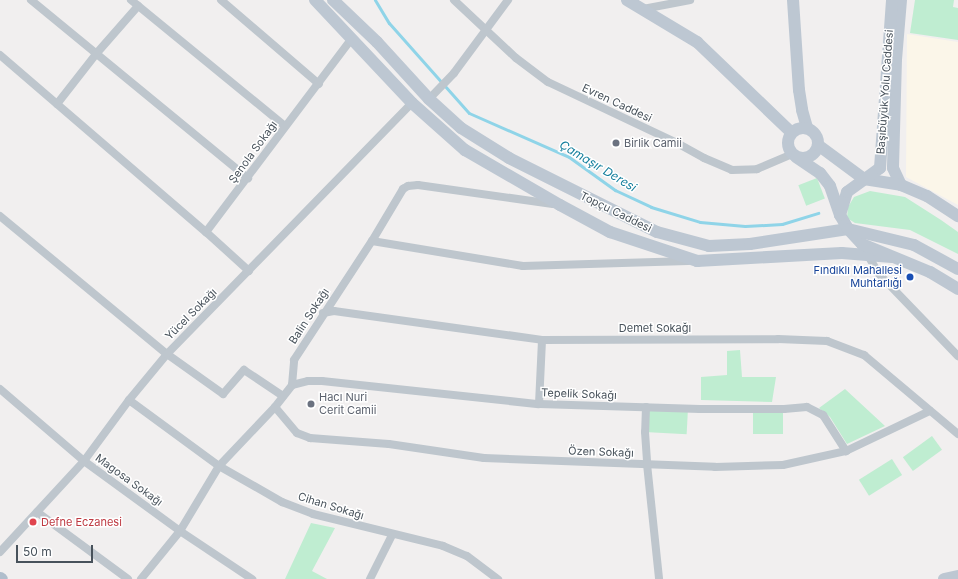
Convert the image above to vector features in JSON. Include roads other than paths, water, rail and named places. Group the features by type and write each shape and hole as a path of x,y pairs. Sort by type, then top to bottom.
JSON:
{"street":[{"path":"32,0 248,178"},
{"path":"131,0 286,126"},
{"path":"221,0 319,84"},
{"name":"Topçu Caddesi","path":"315,0 412,103 465,150 610,232 697,261 842,253 892,257"},
{"name":"Topçu Caddesi","path":"334,0 432,97 461,128 509,158 657,232 710,246 750,244 848,229 914,245 958,269"},
{"name":"Evren Caddesi","path":"454,0 516,58 548,82 732,170 757,168 794,155"},
{"path":"432,97 454,73 508,0"},
{"path":"627,0 697,42 791,134"},
{"path":"643,9 690,0"},
{"path":"793,0 799,90 802,110 807,127 816,135 818,145 814,153 806,158 794,155"},
{"name":"Başıbüyük Yolu Caddesi","path":"840,215 847,192 880,168 892,0"},
{"name":"Başıbüyük Yolu Caddesi","path":"901,0 896,58 893,168 901,185"},
{"path":"57,104 96,54 138,6"},
{"name":"Şenola Sokağı","path":"206,232 319,84 352,38"},
{"path":"0,55 206,232 249,271"},
{"path":"799,90 791,134 794,155 820,173 827,182 840,215 848,229 862,244 930,272 958,289"},
{"name":"Yücel Sokağı","path":"0,552 84,461 129,400 167,354 412,103"},
{"path":"791,134 807,127"},
{"path":"818,145 864,179 901,185 927,196 958,216"},
{"name":"Balin Sokağı","path":"292,385 294,360 323,313 372,241 403,189 412,185 560,205"},
{"path":"0,216 167,354 223,394 244,370 283,396"},
{"path":"372,241 523,266 697,261"},
{"path":"867,254 879,274 958,356"},
{"name":"Demet Sokağı","path":"323,313 334,311 542,340 791,339 827,341 864,355 958,434"},
{"path":"539,404 542,340"},
{"name":"Tepelik Sokağı","path":"292,385 308,381 322,381 539,404 784,409 807,407 823,415 846,451"},
{"path":"141,579 180,530 219,466 275,407 292,385"},
{"name":"Magosa Sokağı","path":"0,389 84,461 180,530 252,579"},
{"name":"Cihan Sokağı","path":"129,400 219,466 282,502 313,514 443,546 467,556 498,579"},
{"name":"Özen Sokağı","path":"275,407 298,433 310,438 389,444 484,458 715,468 783,465 846,451 930,411"},
{"path":"646,407 645,432 647,464 659,579"},
{"path":"37,512 128,579"},
{"path":"370,579 392,534"}],"waterway":[{"name":"Çamaşır Deresi","path":"375,0 389,23 469,113 569,157 615,190 651,207 700,222 745,226 782,224 818,213"}],"place":[{"name":"Birlik Camii","path":"616,143"},
{"name":"Fındıklı Mahallesi Muhtarlığı","path":"910,277"},
{"name":"Hacı Nuri Cerit Camii","path":"311,404"},
{"name":"Defne Eczanesi","path":"33,522"}]}
